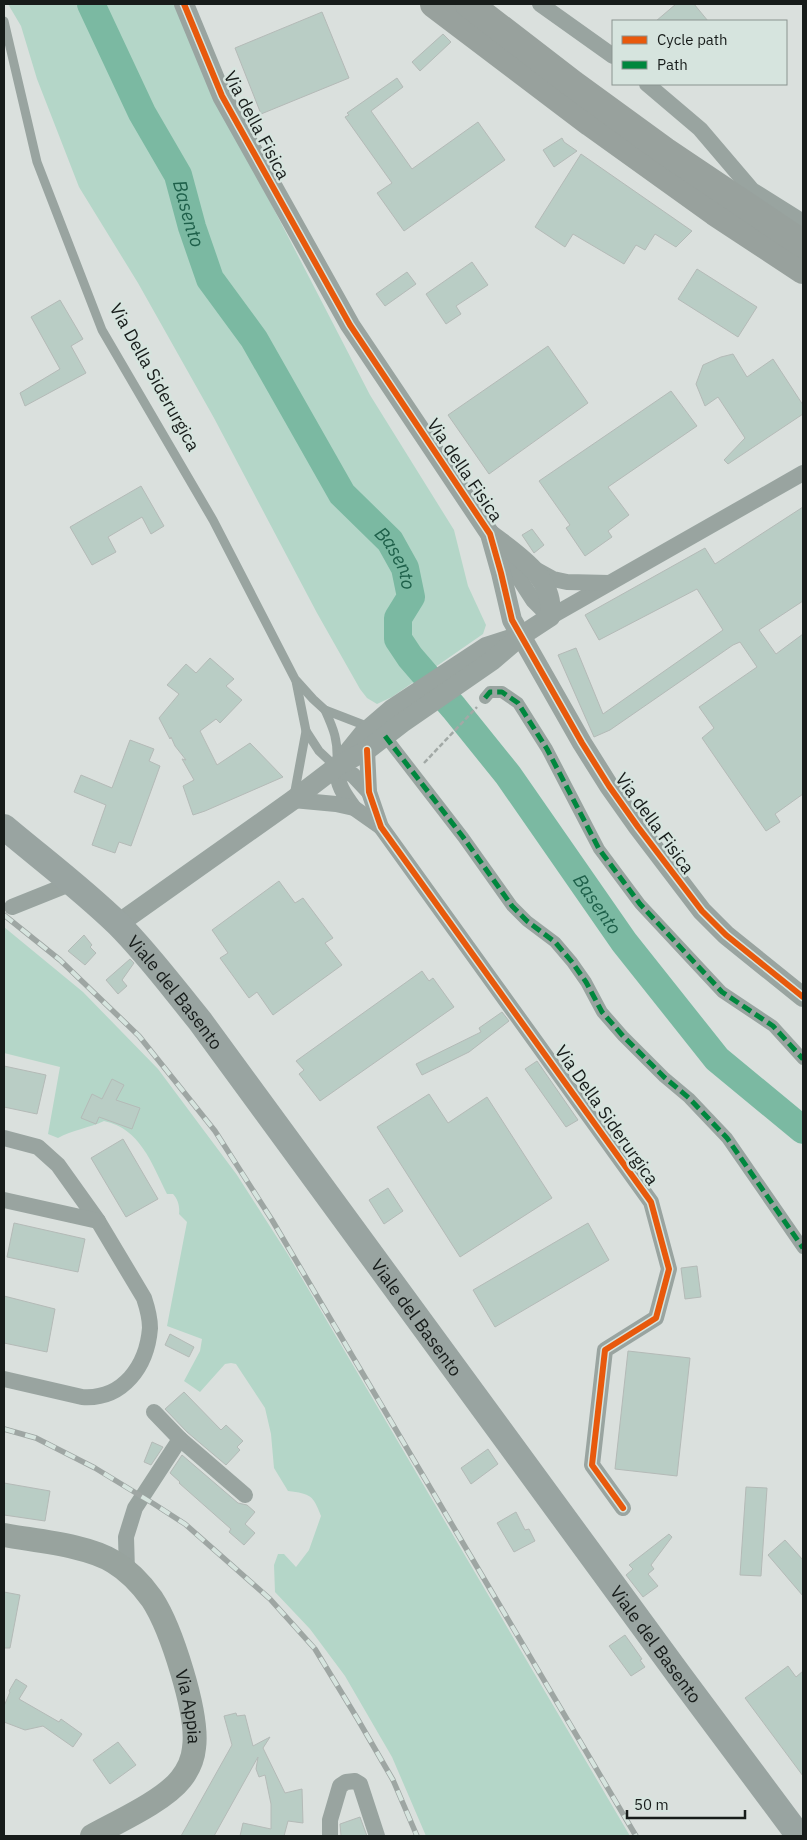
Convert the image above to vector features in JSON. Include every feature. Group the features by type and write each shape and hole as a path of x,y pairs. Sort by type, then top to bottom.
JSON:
{"highway":[{"path":"434,4 591,123 715,212 803,270"},
{"path":"469,4 573,84 665,151 803,244"}],"main road":[{"name":"Viale del Basento","path":"4,827 118,924 151,960 200,1021 799,1836"},
{"name":"Via Appia","path":"4,1536 73,1548 113,1561 127,1571 152,1600 175,1650 191,1709 194,1747 187,1770 173,1788 163,1796 92,1836"}],"street":[{"name":"Via della Fisica","path":"184,4 222,96 350,325 490,534 533,568 548,593 552,604 550,617"},
{"path":"540,4 612,55"},
{"path":"648,85 700,129 752,190 803,222"},
{"path":"336,767 355,743 377,732 397,716 490,653 803,473"},
{"name":"Via della Fisica","path":"490,534 512,620 582,743 610,786 671,871 702,910 726,935 803,997"},
{"path":"490,534 533,600 550,617"},
{"path":"533,568 553,579 567,582 609,583"},
{"path":"484,698 490,692 502,692 518,703 547,749 599,849 640,904 722,992 772,1026 803,1059"},
{"path":"118,924 293,800 336,767 367,750 377,732"},
{"path":"377,732 463,838 512,906 527,921 555,942 586,982 602,1012 623,1036 664,1077 689,1098 727,1138 803,1248"},
{"name":"Via Della Siderurgica","path":"367,750 369,792 381,827 651,1202 668,1269 656,1318 605,1350 592,1465 623,1508"},
{"name":"Via Della Siderurgica","path":"336,767 353,775 369,792"},
{"name":"Via Della Siderurgica","path":"336,767 338,782 354,808 381,827"},
{"name":"Via Della Siderurgica","path":"293,800 336,804 354,808"},
{"path":"12,907 72,883"},
{"path":"4,1138 30,1143 48,1154 58,1165 98,1221 144,1298 150,1328 144,1353 131,1378 116,1391 108,1394 91,1398 4,1379"},
{"path":"4,1200 98,1221"},
{"path":"154,1412 180,1439 245,1494"},
{"path":"127,1571 126,1537 135,1508 180,1439"},
{"path":"330,1836 330,1820 340,1786 346,1782 355,1781 360,1784 376,1836"}],"lane":[{"name":"Via Della Siderurgica","path":"4,21 38,162 102,330 213,520 295,678 325,710 377,732"},
{"name":"Via Della Siderurgica","path":"293,800 306,731 295,678"},
{"name":"Via Della Siderurgica","path":"325,710 338,743 336,767"},
{"name":"Via Della Siderurgica","path":"306,731 318,751 336,767"}],"path":[{"path":"424,763 484,698"}],"green space":[{"path":"8,4 176,4 265,192 370,395 454,530 468,586 486,625 483,634 392,697 377,704 367,698 360,689 317,613 214,418 138,283 79,187 37,79 21,26"},
{"path":"4,927 83,992 158,1069 237,1175 287,1253 630,1836 426,1836 392,1757 345,1676 310,1629 275,1592 274,1565 278,1554 284,1554 296,1567 309,1550 321,1516 316,1504 310,1497 302,1493 288,1491 274,1468 271,1434 265,1408 236,1364 225,1364 200,1392 184,1381 200,1351 202,1339 167,1326 187,1222 179,1214 176,1198 173,1194 167,1194 150,1160 136,1139 116,1125 104,1121 58,1138 48,1134 60,1067 4,1053"}],"building":[{"path":"676,4 694,4 707,20 657,20"},
{"path":"322,12 349,78 261,114 235,48"},
{"path":"443,34 451,42 420,71 412,62"},
{"path":"397,78 403,87 371,111 412,169 478,122 505,160 404,231 377,193 392,183 345,117 349,115 347,113"},
{"path":"562,138 564,142 577,151 554,167 543,150"},
{"path":"581,154 692,231 676,247 655,234 645,250 636,245 624,264 573,234 565,247 535,227"},
{"path":"472,262 488,285 456,306 461,314 446,324 426,294"},
{"path":"697,269 757,307 738,337 678,299"},
{"path":"407,272 416,284 385,306 376,294"},
{"path":"60,300 83,339 71,346 86,373 25,406 20,393 60,369 31,317"},
{"path":"548,346 588,403 489,474 448,415"},
{"path":"733,354 747,377 773,359 803,405 803,414 728,464 724,460 745,438 718,397 705,406 696,384 703,365"},
{"path":"671,391 697,426 608,487 629,515 608,531 612,537 585,556 566,528 570,525 539,481"},
{"path":"141,486 164,526 151,534 142,517 108,537 116,552 92,565 70,527"},
{"path":"803,507 803,601 759,630 776,654 803,634 803,794 775,814 780,822 766,831 702,738 714,728 699,707 757,667 740,642 610,730 594,737 558,655 576,648 603,714 723,630 697,589 599,640 585,615 705,548 715,564"},
{"path":"532,529 544,545 534,553 522,535"},
{"path":"210,658 234,679 226,686 242,700 220,723 216,719 200,731 217,765 250,743 283,777 193,815 183,786 194,780 182,759 186,760 175,746 171,737 170,739 159,718 179,694 167,685 186,664 196,673"},
{"path":"130,740 154,749 149,761 160,766 131,846 119,842 115,853 92,845 106,805 74,792 81,775 112,788"},
{"path":"279,881 295,903 303,898 333,938 325,943 342,965 273,1015 257,992 249,998 220,958 228,953 212,930"},
{"path":"84,935 92,945 90,947 96,953 85,965 68,951"},
{"path":"130,959 134,963 122,980 127,986 118,994 106,980"},
{"path":"422,971 429,981 433,978 454,1007 320,1101 299,1074 304,1070 296,1061"},
{"path":"502,1012 509,1021 469,1052 422,1075 416,1064 481,1032 479,1028"},
{"path":"537,1061 578,1120 566,1127 525,1069"},
{"path":"4,1066 46,1075 37,1114 4,1107"},
{"path":"112,1079 124,1085 116,1100 140,1108 132,1129 99,1117 96,1124 81,1118 92,1094 102,1099"},
{"path":"429,1094 448,1123 487,1097 552,1198 460,1257 377,1127"},
{"path":"123,1139 158,1199 126,1217 91,1158"},
{"path":"388,1188 403,1211 384,1224 369,1200"},
{"path":"14,1223 85,1239 78,1272 7,1257"},
{"path":"588,1223 609,1260 495,1327 473,1290"},
{"path":"697,1266 701,1297 685,1299 681,1268"},
{"path":"4,1296 55,1309 47,1352 4,1343"},
{"path":"170,1334 194,1347 189,1357 165,1345"},
{"path":"628,1351 690,1358 677,1476 615,1469"},
{"path":"184,1392 221,1430 226,1425 243,1441 237,1447 240,1450 226,1465 187,1432 165,1409"},
{"path":"152,1442 163,1447 151,1465 144,1462"},
{"path":"488,1449 498,1464 471,1484 461,1468"},
{"path":"182,1455 238,1503 247,1505 255,1512 245,1524 255,1533 244,1545 229,1532 231,1529 170,1473"},
{"path":"4,1483 50,1491 45,1521 4,1515"},
{"path":"746,1487 767,1488 761,1576 740,1575"},
{"path":"516,1512 525,1530 529,1529 535,1541 514,1552 497,1523"},
{"path":"669,1534 672,1537 651,1565 654,1569 648,1574 658,1586 643,1597 626,1575 633,1569 629,1565"},
{"path":"785,1540 803,1560 803,1596 768,1555"},
{"path":"4,1592 20,1595 10,1648 4,1648"},
{"path":"625,1635 642,1659 640,1660 645,1667 631,1676 609,1646"},
{"path":"788,1666 796,1677 803,1671 803,1776 745,1698"},
{"path":"16,1679 27,1686 19,1699 59,1722 61,1719 82,1734 73,1747 43,1726 25,1730 4,1722 4,1706 9,1691"},
{"path":"236,1713 237,1716 245,1715 253,1746 270,1737 263,1748 285,1793 302,1789 303,1823 288,1821 284,1836 240,1836 243,1823 271,1829 271,1804 265,1775 259,1777 256,1769 258,1757 214,1836 181,1836 232,1745 224,1716"},
{"path":"118,1742 136,1765 110,1784 93,1760"},
{"path":"360,1817 367,1836 341,1836 340,1824"}],"waterway":[{"name":"Basento","path":"91,4 142,113 178,175 192,227 210,279 254,339 342,494 390,541 405,568 411,597 398,618 398,639 410,657 508,775 624,942 717,1059 803,1130"}],"railway":[{"path":"4,915 60,960 139,1036 215,1131 272,1220 636,1836"},
{"path":"4,1429 36,1438 95,1468 154,1504 185,1524 270,1599 315,1649 393,1780 417,1836"}],"marked path":[{"path":"485,698 490,692 502,692 518,703 547,749 599,849 640,904 722,992 773,1026 803,1059"},
{"path":"385,736 463,837 512,906 527,921 555,942 572,962 586,982 602,1012 623,1036 664,1077 689,1098 727,1138 803,1248"}],"cycle path":[{"path":"184,4 222,96 350,325 490,534 512,620 582,743 638,827 702,911 726,935 803,997"},
{"path":"367,750 369,792 381,827 651,1202 669,1269 656,1318 605,1350 592,1465 623,1508"}]}
